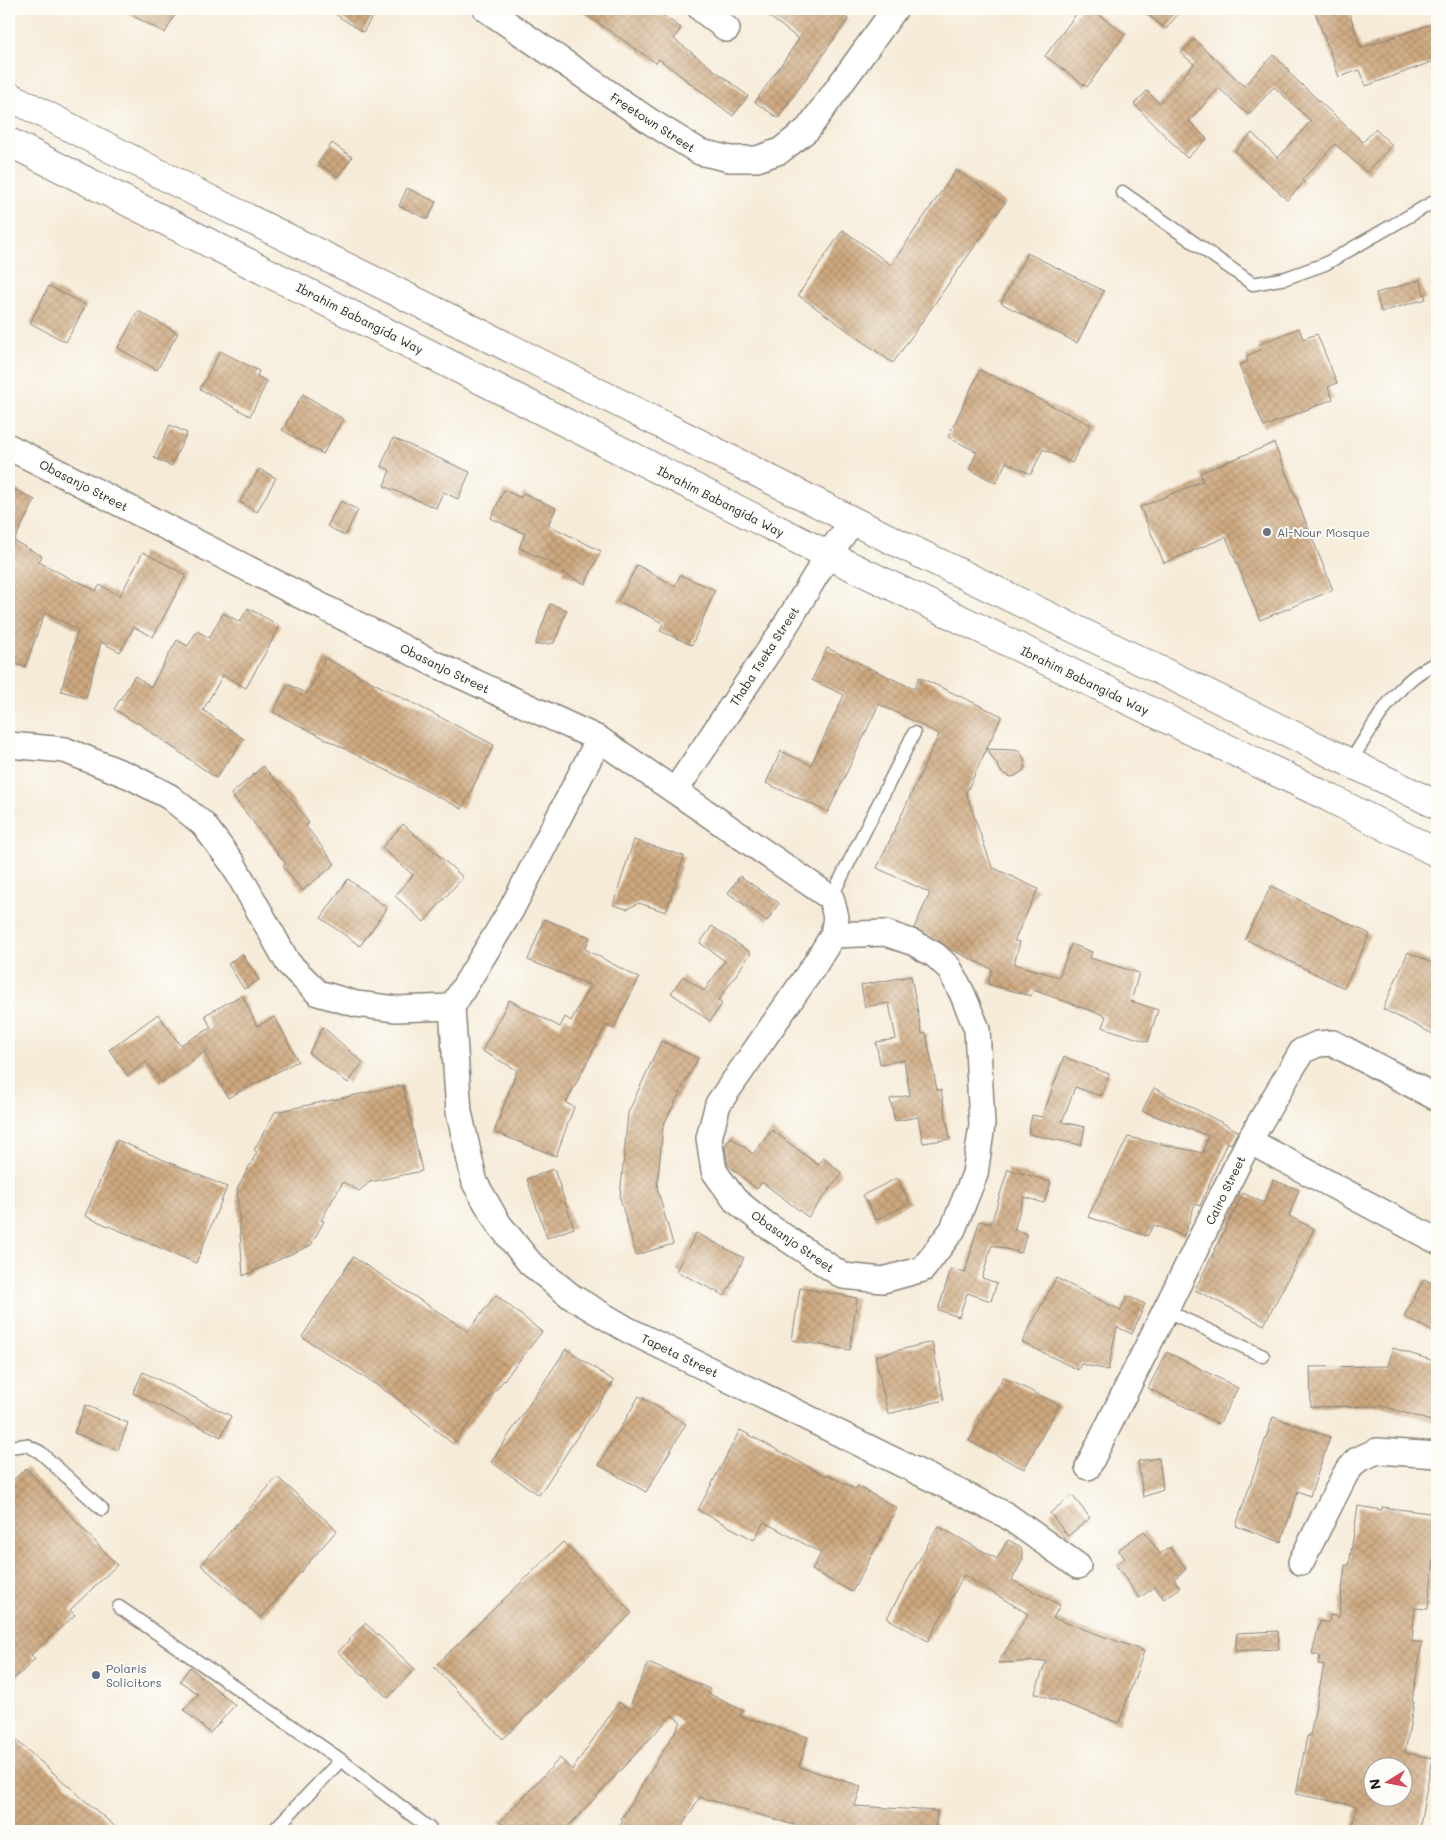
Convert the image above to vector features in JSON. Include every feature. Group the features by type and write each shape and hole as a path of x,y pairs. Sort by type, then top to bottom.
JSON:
{"main road":[{"path":"9,96 201,195 854,521 1437,805"},
{"name":"Ibrahim Babangida Way","path":"9,142 828,555 1310,789 1437,853"}],"street":[{"name":"Freetown Street","path":"486,9 651,122 700,152 730,159 758,159 780,151 808,129 895,9"},
{"path":"701,9 727,29"},
{"name":"Obasanjo Street","path":"9,447 435,664 598,739 831,898 836,917 833,935 814,966 718,1104 709,1138 714,1171 735,1200 742,1206 765,1224 843,1276 883,1280 923,1269 953,1229 975,1174 982,1125 977,1030 962,992 949,968 935,955 914,943 885,933 833,935"},
{"name":"Thaba Tseka Street","path":"675,791 781,633 828,555 854,521"},
{"path":"9,745 65,750 132,777 170,797 203,824 233,864 288,963 318,993 356,1004 396,1009 452,1007 511,910 598,739"},
{"name":"Tapeta Street","path":"452,1007 459,1112 475,1183 498,1223 530,1263 572,1298 628,1330 1006,1515 1078,1566"},
{"name":"Cairo Street","path":"1088,1467 1249,1141 1302,1051 1318,1044 1333,1043 1437,1098"},
{"path":"1249,1141 1437,1241"},
{"path":"1301,1562 1346,1472 1357,1460 1377,1451 1437,1455"}],"lane":[{"path":"1122,192 1253,284 1286,278 1325,264 1437,200"},
{"path":"1350,762 1392,698 1424,669 1437,663"},
{"path":"831,898 914,733"},
{"path":"1165,1310 1263,1356"},
{"path":"9,1447 26,1445 40,1452 102,1509"},
{"path":"119,1607 341,1760 430,1829"},
{"path":"273,1831 341,1760"}],"building":[{"path":"120,9 178,9 165,33"},
{"path":"327,9 377,9 363,32"},
{"path":"578,9 654,9 681,28 674,39 748,96 733,116 659,59 656,63"},
{"path":"759,9 834,9 848,19 778,118 755,102 799,39"},
{"path":"1080,9 1091,9 1125,34 1087,87 1045,56"},
{"path":"1140,9 1182,9 1166,29"},
{"path":"1314,9 1348,9 1361,48 1437,22 1437,60 1366,86 1360,70 1339,77"},
{"path":"1194,39 1244,86 1273,55 1289,70 1288,72 1363,142 1375,129 1392,145 1367,173 1335,144 1302,180 1304,182 1287,200 1235,151 1252,133 1278,158 1311,121 1274,87 1248,115 1219,88 1189,121 1207,139 1187,158 1134,104 1147,91 1159,103 1194,64 1181,53"},
{"path":"332,143 352,157 339,177 318,163"},
{"path":"956,170 1005,203 893,363 798,295 843,230 891,265"},
{"path":"407,188 436,202 428,219 399,206"},
{"path":"1027,253 1104,291 1077,343 1001,303"},
{"path":"1420,280 1426,299 1381,312 1376,293"},
{"path":"49,286 86,305 66,342 30,323"},
{"path":"138,311 178,333 157,370 118,348"},
{"path":"1299,328 1303,339 1317,334 1337,383 1328,387 1333,399 1264,427 1239,365 1248,362 1246,356 1261,350 1258,345"},
{"path":"220,351 259,371 257,376 267,382 250,416 200,389"},
{"path":"980,370 1091,425 1072,463 1043,449 1031,474 1006,462 996,483 969,469 977,452 948,437"},
{"path":"303,394 343,419 323,454 282,430"},
{"path":"170,425 187,433 171,466 154,458"},
{"path":"393,438 470,472 458,499 443,492 436,508 384,486 390,470 381,466"},
{"name":"Al-Nour Mosque","path":"1274,443 1333,590 1260,620 1226,537 1164,563 1140,507 1203,481 1200,473"},
{"path":"259,469 276,478 257,512 240,502"},
{"path":"9,486 35,500 14,541 42,556 39,562 77,582 96,591 100,585 120,596 143,552 186,575 153,637 134,627 120,652 101,642 86,698 61,691 78,630 45,612 25,667 9,662"},
{"path":"504,490 521,498 523,493 556,508 548,525 601,551 585,584 562,573 564,569 519,548 525,534 491,518"},
{"path":"341,501 358,510 345,536 327,526"},
{"path":"637,565 675,586 680,575 715,590 692,645 660,631 663,623 618,601"},
{"path":"550,604 567,610 554,643 535,645"},
{"path":"248,608 280,626 246,688 223,675 203,710 244,739 216,778 137,722 114,709 135,676 151,687 177,640 188,646 197,631 209,638 223,613 240,622"},
{"path":"827,648 914,689 919,677 1002,716 966,793 992,867 1038,889 1014,941 1020,942 1014,964 1059,977 1071,944 1092,952 1090,958 1139,973 1131,1001 1158,1010 1148,1042 1102,1027 1106,1016 1033,990 1031,996 988,984 992,969 950,949 914,928 930,893 877,868 939,734 879,704 828,812 766,783 781,751 811,765 844,695 812,680"},
{"path":"325,658 494,745 462,809 273,712 288,684 307,694"},
{"path":"987,749 1019,751 1024,758 1025,767 1023,771 1011,777 1002,773"},
{"path":"263,766 290,797 309,823 306,826 335,864 302,891 283,866 286,864 231,794"},
{"path":"403,824 463,877 424,922 395,896 413,875 382,848"},
{"path":"634,840 684,856 666,912 639,903 627,909 613,905"},
{"path":"740,876 779,903 767,921 728,893"},
{"path":"348,879 387,908 360,946 321,918"},
{"path":"1271,886 1370,934 1344,988 1245,939"},
{"path":"544,919 590,937 585,949 639,978 613,1029 606,1025 566,1103 574,1107 556,1156 494,1132 517,1070 482,1051 509,1000 560,1027 565,1017 571,1021 590,985 528,960"},
{"path":"712,926 751,953 718,1001 722,1004 710,1021 671,993 683,976 704,991 725,961 700,943"},
{"path":"1408,952 1437,965 1437,1036 1383,1009"},
{"path":"242,954 259,980 244,989 228,964"},
{"path":"911,976 922,1034 926,1033 937,1090 941,1090 950,1139 923,1143 918,1117 895,1121 890,1099 910,1095 904,1060 880,1064 876,1042 896,1039 889,1003 865,1007 861,985"},
{"path":"242,995 257,1026 275,1017 298,1061 228,1098 205,1054 207,1050 161,1083 146,1062 128,1076 109,1050 158,1014 180,1045 211,1028 205,1015"},
{"path":"323,1027 363,1063 348,1083 309,1053"},
{"path":"661,1041 698,1058 663,1126 657,1188 673,1244 636,1255 620,1198 628,1113"},
{"path":"1064,1057 1109,1074 1101,1096 1075,1087 1062,1122 1085,1127 1081,1145 1028,1134 1032,1115 1042,1117"},
{"path":"403,1085 422,1171 370,1182 359,1191 343,1182 321,1220 324,1221 311,1245 243,1276 237,1189 257,1152 254,1150 275,1112"},
{"path":"1154,1088 1238,1131 1231,1144 1227,1142 1200,1206 1195,1204 1184,1236 1154,1225 1147,1236 1088,1217 1128,1137 1203,1153 1208,1136 1142,1111"},
{"path":"772,1130 818,1165 823,1158 842,1173 808,1217 762,1182 757,1189 728,1165 725,1146 731,1137 753,1154"},
{"path":"117,1140 227,1187 196,1263 85,1216"},
{"path":"554,1169 574,1228 547,1238 527,1179"},
{"path":"1008,1169 1051,1182 1044,1203 1024,1197 1014,1230 1027,1234 1021,1253 992,1245 982,1278 997,1283 991,1301 967,1293 959,1317 938,1310 951,1269 965,1273 979,1221 991,1224"},
{"path":"897,1178 910,1203 876,1220 863,1195"},
{"path":"1273,1180 1299,1190 1289,1216 1314,1229 1264,1325 1195,1290 1243,1193 1264,1203"},
{"path":"696,1233 744,1258 725,1296 676,1271"},
{"path":"353,1257 468,1331 496,1295 542,1332 453,1444 395,1397 302,1337"},
{"path":"1056,1278 1120,1310 1120,1312 1127,1296 1145,1304 1132,1334 1117,1327 1108,1370 1081,1364 1078,1370 1022,1342"},
{"path":"1424,1279 1437,1286 1437,1334 1404,1316"},
{"path":"800,1288 857,1298 850,1350 792,1340"},
{"path":"932,1342 944,1400 888,1414 875,1356"},
{"path":"1393,1348 1437,1362 1437,1423 1383,1406 1311,1407 1310,1367 1388,1366"},
{"path":"566,1349 614,1381 539,1495 491,1462"},
{"path":"1167,1352 1238,1388 1219,1424 1148,1388"},
{"path":"143,1372 231,1416 221,1437 133,1393"},
{"path":"1003,1377 1059,1405 1024,1469 969,1441"},
{"path":"639,1396 686,1424 646,1492 599,1465"},
{"path":"85,1405 128,1423 118,1450 74,1433"},
{"path":"1273,1417 1330,1437 1310,1496 1298,1491 1281,1542 1236,1526"},
{"path":"740,1430 826,1476 827,1474 856,1490 857,1486 897,1508 852,1592 812,1570 821,1553 764,1522 754,1540 698,1510"},
{"path":"1159,1458 1163,1490 1143,1497 1138,1461"},
{"path":"26,1468 117,1565 70,1610 75,1615 31,1655 35,1659 9,1684 9,1484"},
{"path":"277,1477 337,1530 261,1618 201,1565"},
{"path":"1072,1495 1090,1518 1068,1536 1050,1513"},
{"path":"1358,1506 1382,1510 1382,1507 1437,1514 1437,1550 1435,1549 1428,1609 1415,1608 1412,1641 1422,1643 1405,1753 1432,1758 1419,1831 1352,1831 1357,1806 1296,1794 1307,1736 1310,1736 1324,1665 1318,1664 1320,1656 1312,1654 1320,1621 1329,1623 1330,1615 1339,1617 1345,1565 1349,1565"},
{"path":"938,1526 997,1559 1008,1540 1021,1547 1023,1559 1012,1580 1060,1605 1053,1618 1144,1651 1119,1723 1035,1693 1046,1661 998,1663 1028,1614 964,1575 928,1641 887,1618"},
{"path":"1144,1531 1160,1554 1170,1547 1186,1569 1174,1579 1180,1588 1164,1599 1155,1587 1139,1598 1116,1565 1125,1558 1118,1550"},
{"path":"563,1542 632,1613 503,1739 434,1667"},
{"path":"365,1623 415,1669 388,1698 338,1652"},
{"path":"1278,1631 1279,1649 1235,1651 1237,1633"},
{"path":"648,1663 710,1689 708,1693 743,1711 740,1716 808,1737 799,1767 861,1786 855,1806 937,1811 935,1831 800,1831 801,1827 700,1797 679,1831 616,1831 623,1821 621,1819 681,1722 672,1715 564,1831 510,1831 500,1822 560,1758 572,1770 619,1702 629,1709"},
{"path":"190,1667 235,1705 210,1733 184,1710 198,1694 180,1681"},
{"path":"9,1734 120,1831 9,1831"}],"place":[{"name":"Al-Nour Mosque","path":"1267,532"},
{"name":"Polaris Solicitors","path":"96,1675"}]}
